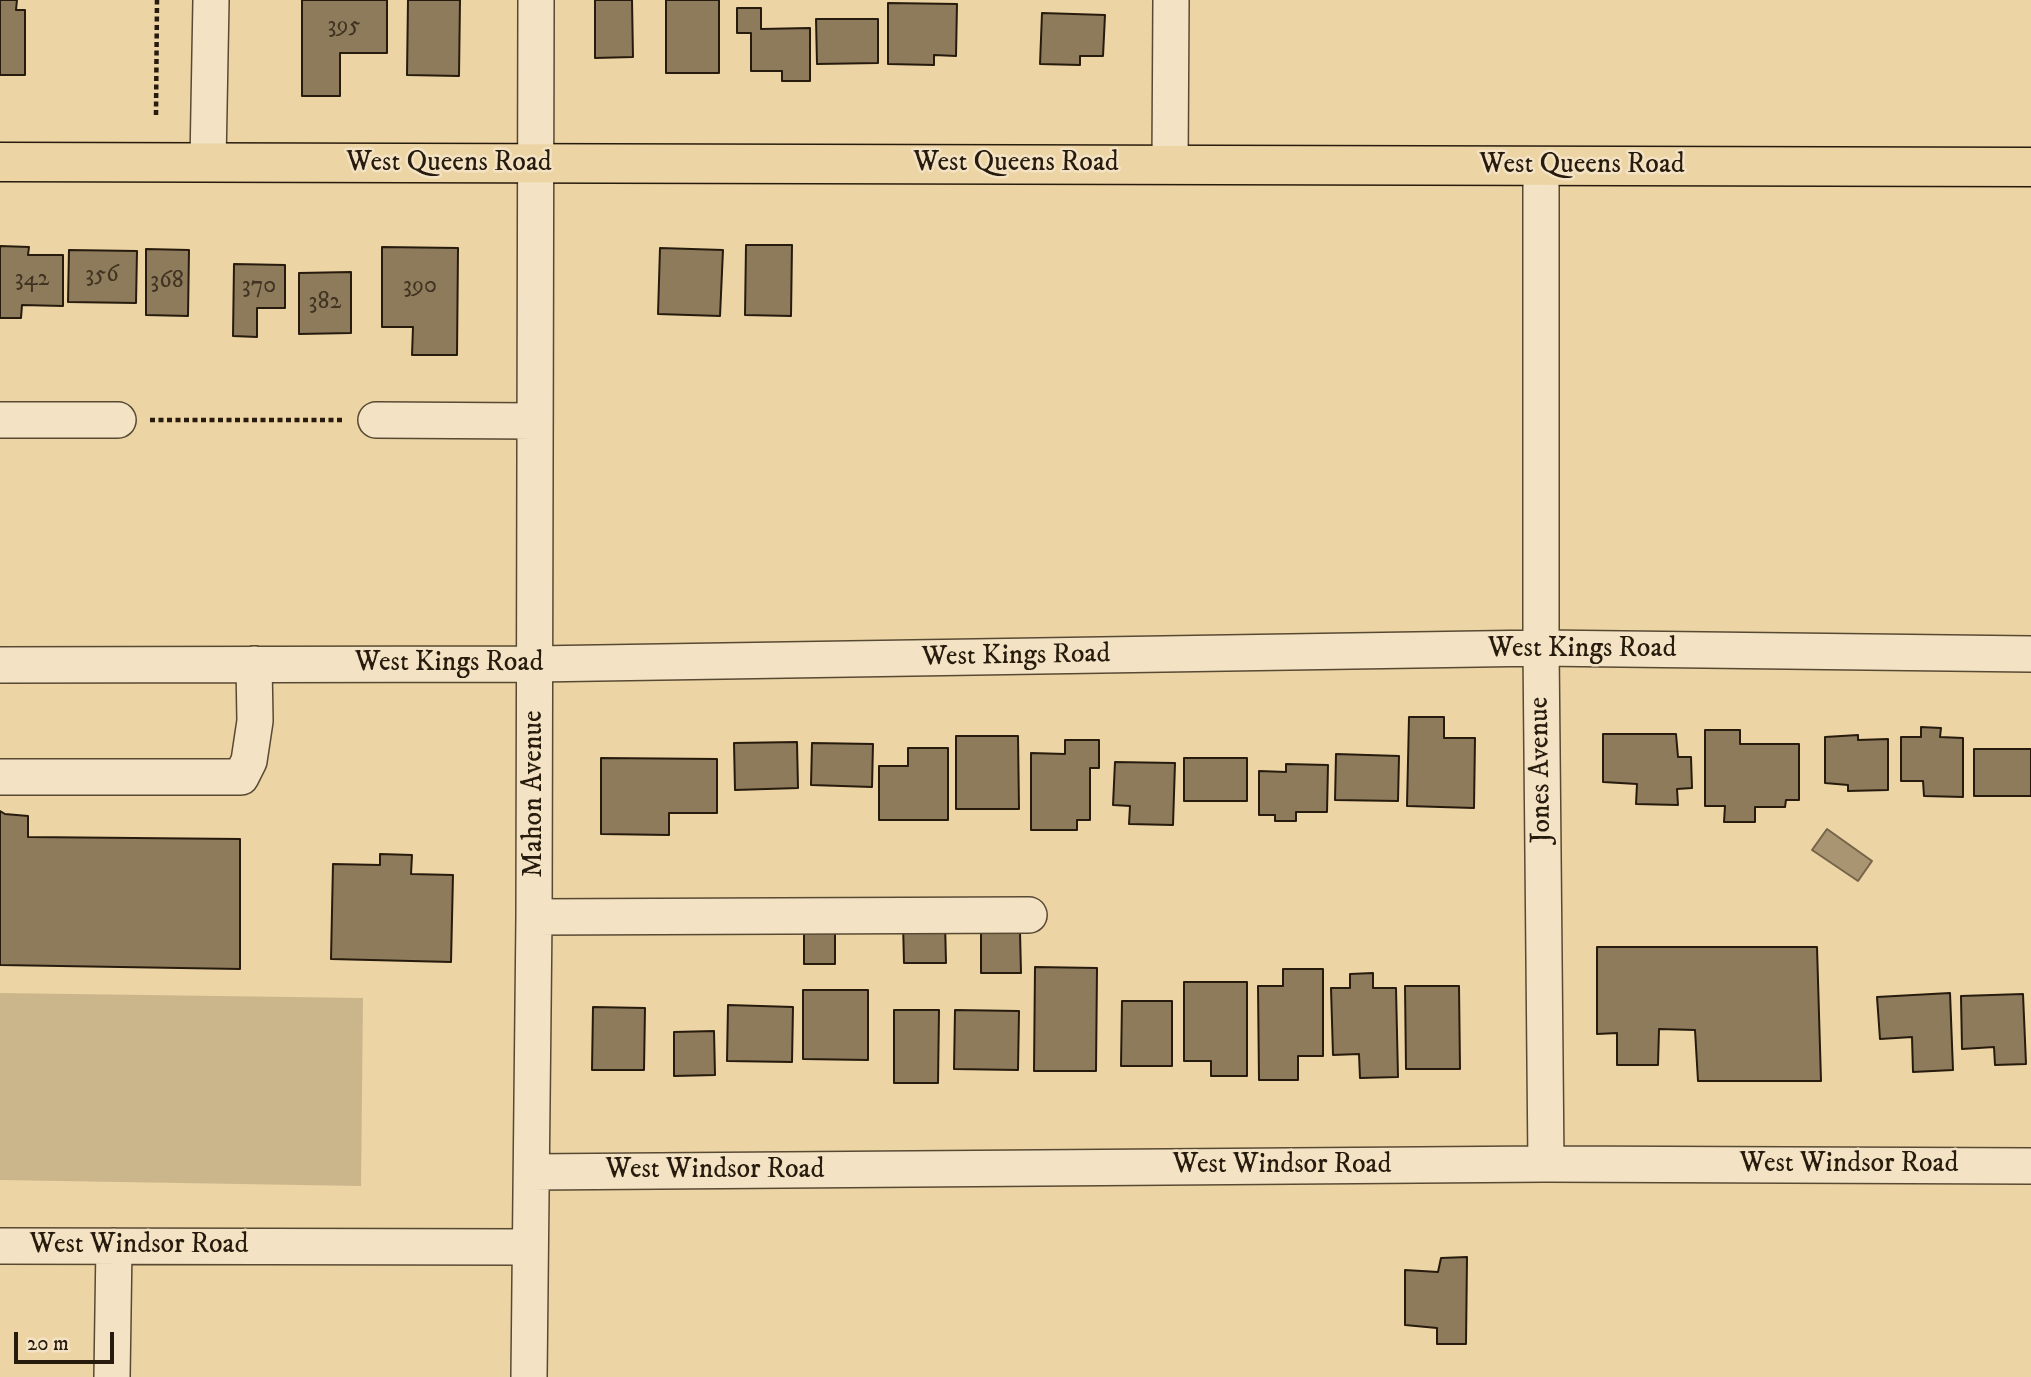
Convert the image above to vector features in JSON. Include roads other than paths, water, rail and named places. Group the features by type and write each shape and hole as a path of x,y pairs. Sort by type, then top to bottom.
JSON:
{"main road":[{"name":"West Queens Road","path":"0,162 2031,167"}],"street":[{"path":"208,162 211,0"},
{"name":"Mahon Avenue","path":"529,1377 534,917 536,0"},
{"path":"1170,164 1171,0"},
{"name":"Jones Avenue","path":"1541,166 1541,648 1546,1164"},
{"path":"0,420 118,420"},
{"path":"376,420 534,421"},
{"name":"West Kings Road","path":"0,665 535,664 1541,648 2031,654"},
{"path":"0,777 241,777 249,761 254,720 254,664"},
{"path":"534,917 1029,915"},
{"name":"West Windsor Road","path":"532,1172 1546,1164 2031,1166"},
{"name":"West Windsor Road","path":"0,1246 530,1247"},
{"path":"112,1377 114,1246"}]}
